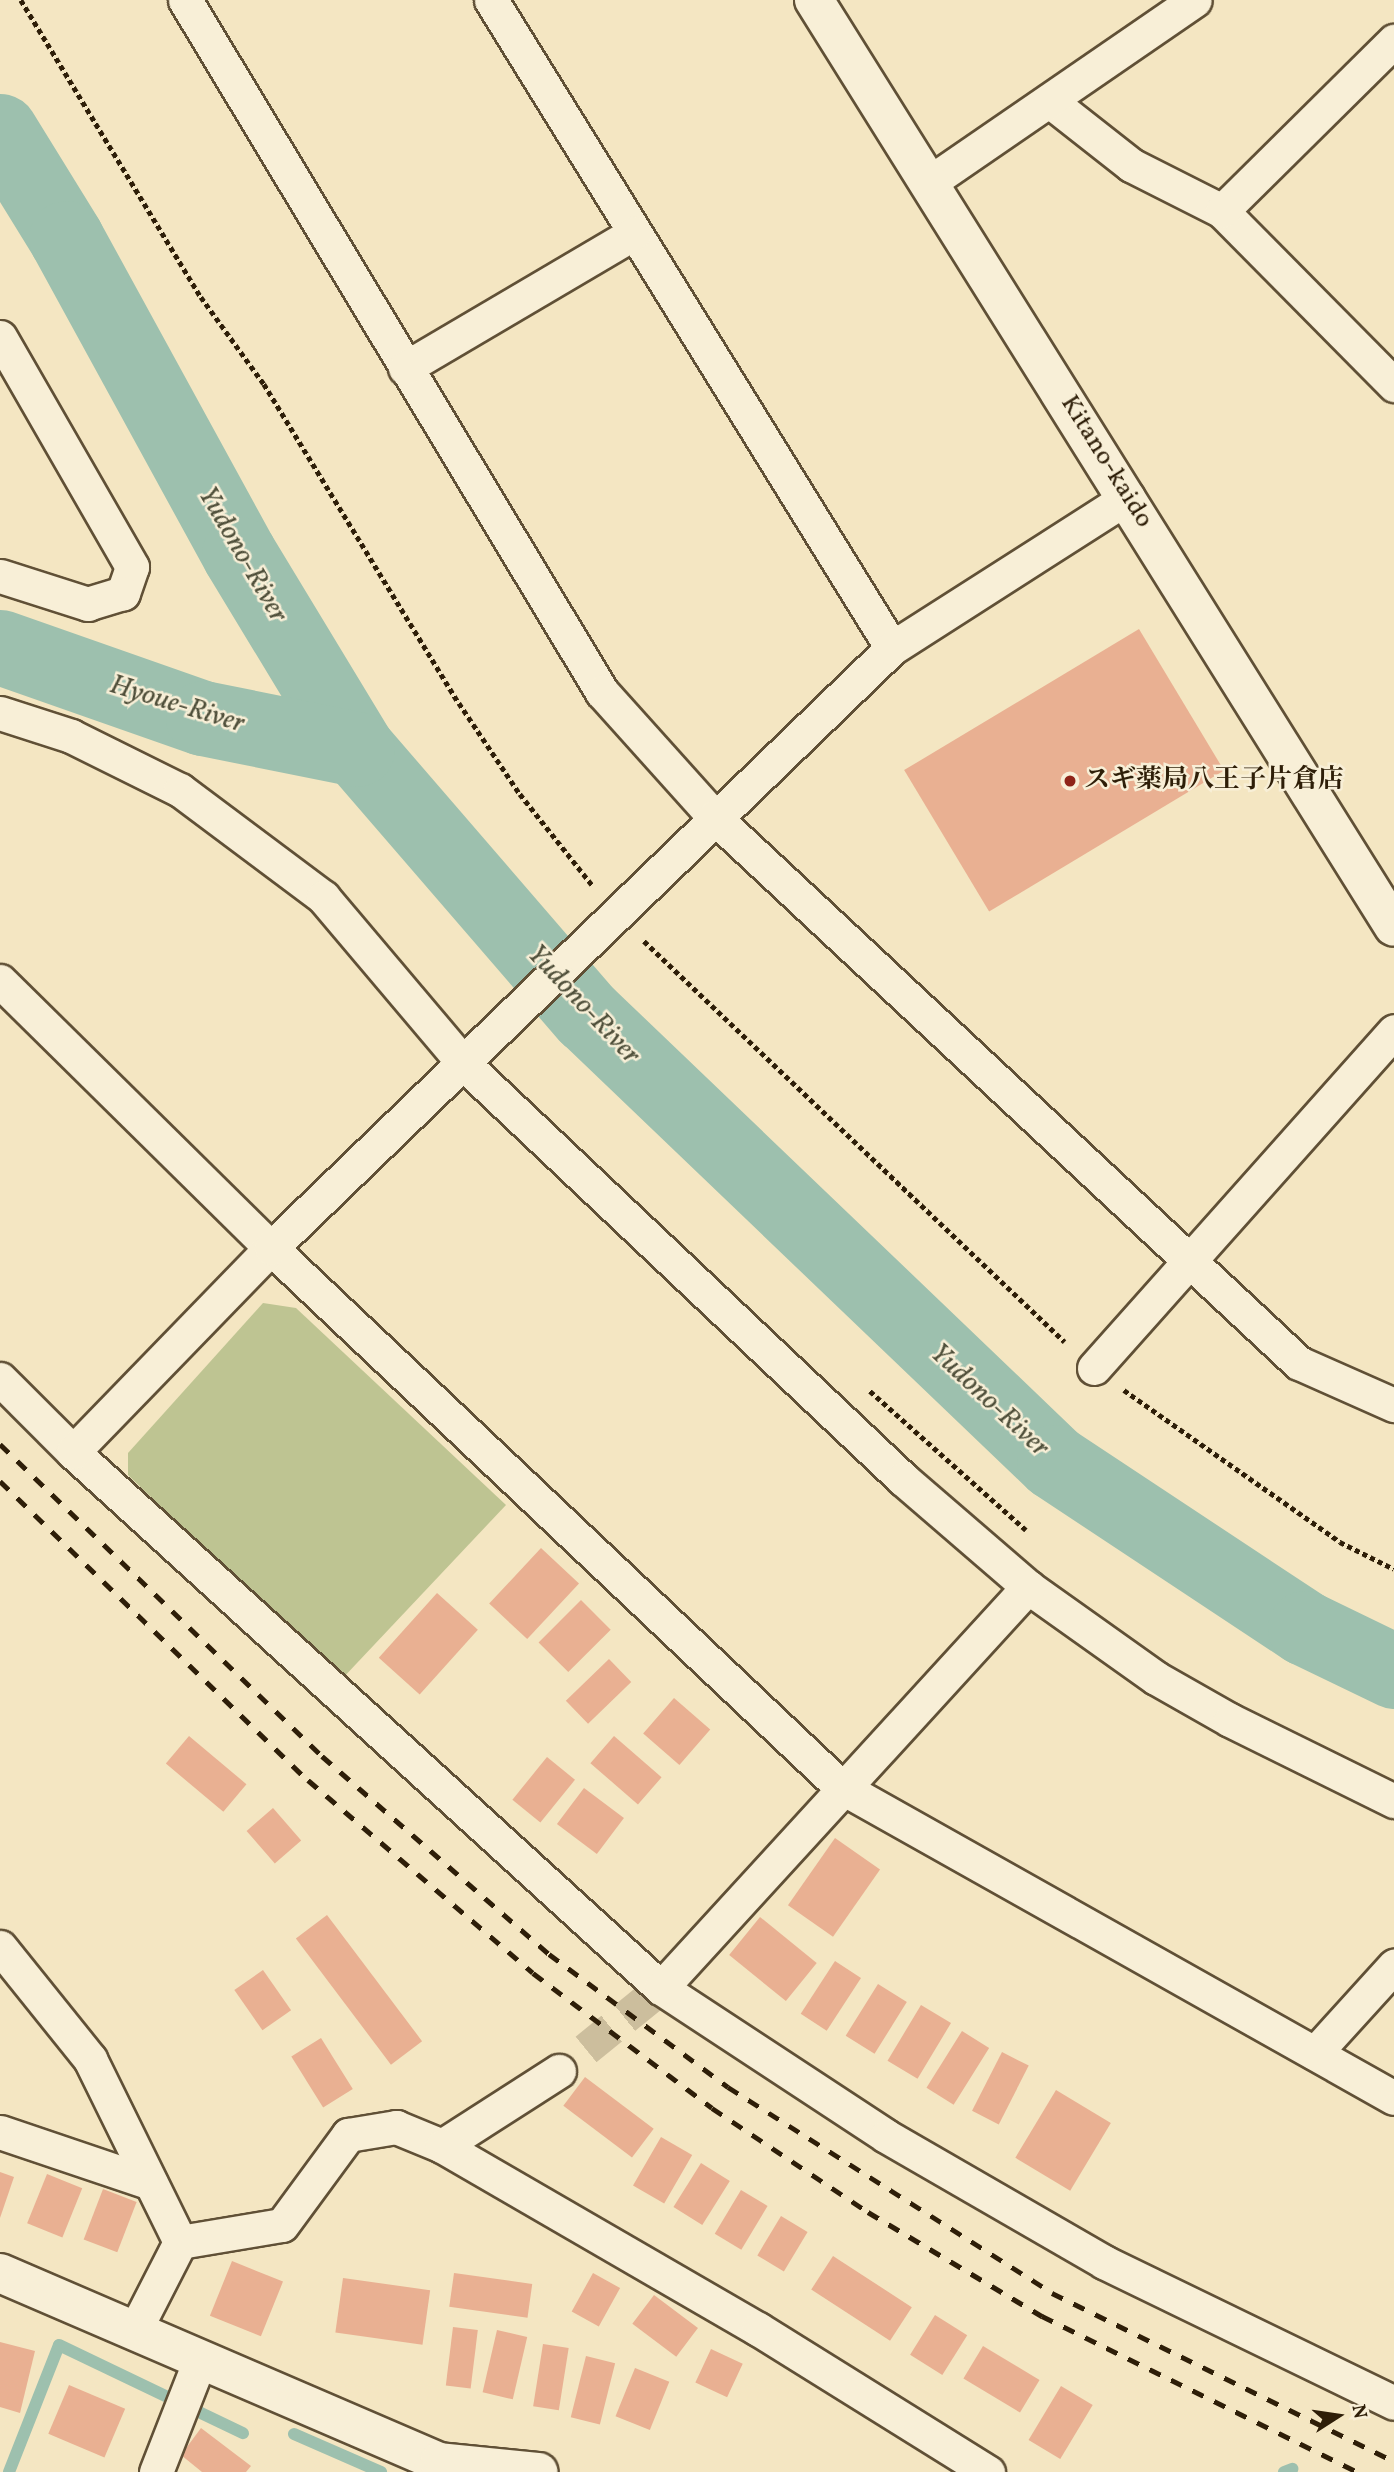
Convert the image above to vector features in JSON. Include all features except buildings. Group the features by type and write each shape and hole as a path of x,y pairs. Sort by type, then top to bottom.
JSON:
{"main road":[{"name":"Kitano-kaido","path":"814,0 1128,497 1394,927"},
{"path":"0,2273 136,2328 196,2370 437,2467 539,2472"}],"street":[{"path":"185,0 602,692 714,817 1299,1363 1394,1405"},
{"path":"491,0 892,648"},
{"path":"930,181 1051,102 1195,0"},
{"path":"1222,211 1394,41"},
{"path":"1051,102 1131,165 1222,211 1394,385"},
{"path":"405,368 634,233"},
{"path":"0,337 132,566 123,593 88,604 0,576"},
{"path":"73,1452 271,1248 464,1065 714,817 892,648 1128,497"},
{"path":"0,713 71,736 180,790 323,897 464,1065 903,1479 1028,1587 1156,1678 1394,1801"},
{"path":"0,981 271,1248 841,1787 1394,2098"},
{"path":"1094,1368 1394,1031"},
{"path":"0,1379 73,1452 661,1988 886,2136 1104,2262 1386,2392"},
{"path":"661,1988 841,1787 1028,1587"},
{"path":"0,1947 90,2059 180,2242"},
{"path":"1315,2053 1394,1966"},
{"path":"442,2146 559,2071"},
{"path":"180,2242 282,2225 348,2134 396,2127 442,2146 758,2329 988,2472"},
{"path":"0,2132 151,2183"},
{"path":"136,2328 180,2242"},
{"path":"156,2472 196,2370"}],"path":[{"path":"861,1382 1036,1539"}],"green space":[{"path":"263,1303 296,1308 506,1505 341,1680 128,1475 128,1453"}],"waterway":[{"name":"Yudono-River","path":"0,131 66,238 239,554 357,749 587,1015 1054,1462 1305,1628 1394,1671"},
{"name":"Hyoue-River","path":"0,647 203,718 357,749"},
{"path":"9,2472 59,2345 243,2433"},
{"path":"294,2434 381,2472"},
{"path":"1284,2472 1292,2469"}],"tunnel":[{"path":"586,2049 661,1988"}],"railway":[{"path":"0,1444 322,1756 549,1954 728,2087 1052,2293 1394,2461"},
{"path":"0,1481 308,1780 533,1973 712,2108 868,2212 1042,2316 1357,2472"}],"place":[{"name":"スギ薬局八王子片倉店","path":"1070,781"}]}
